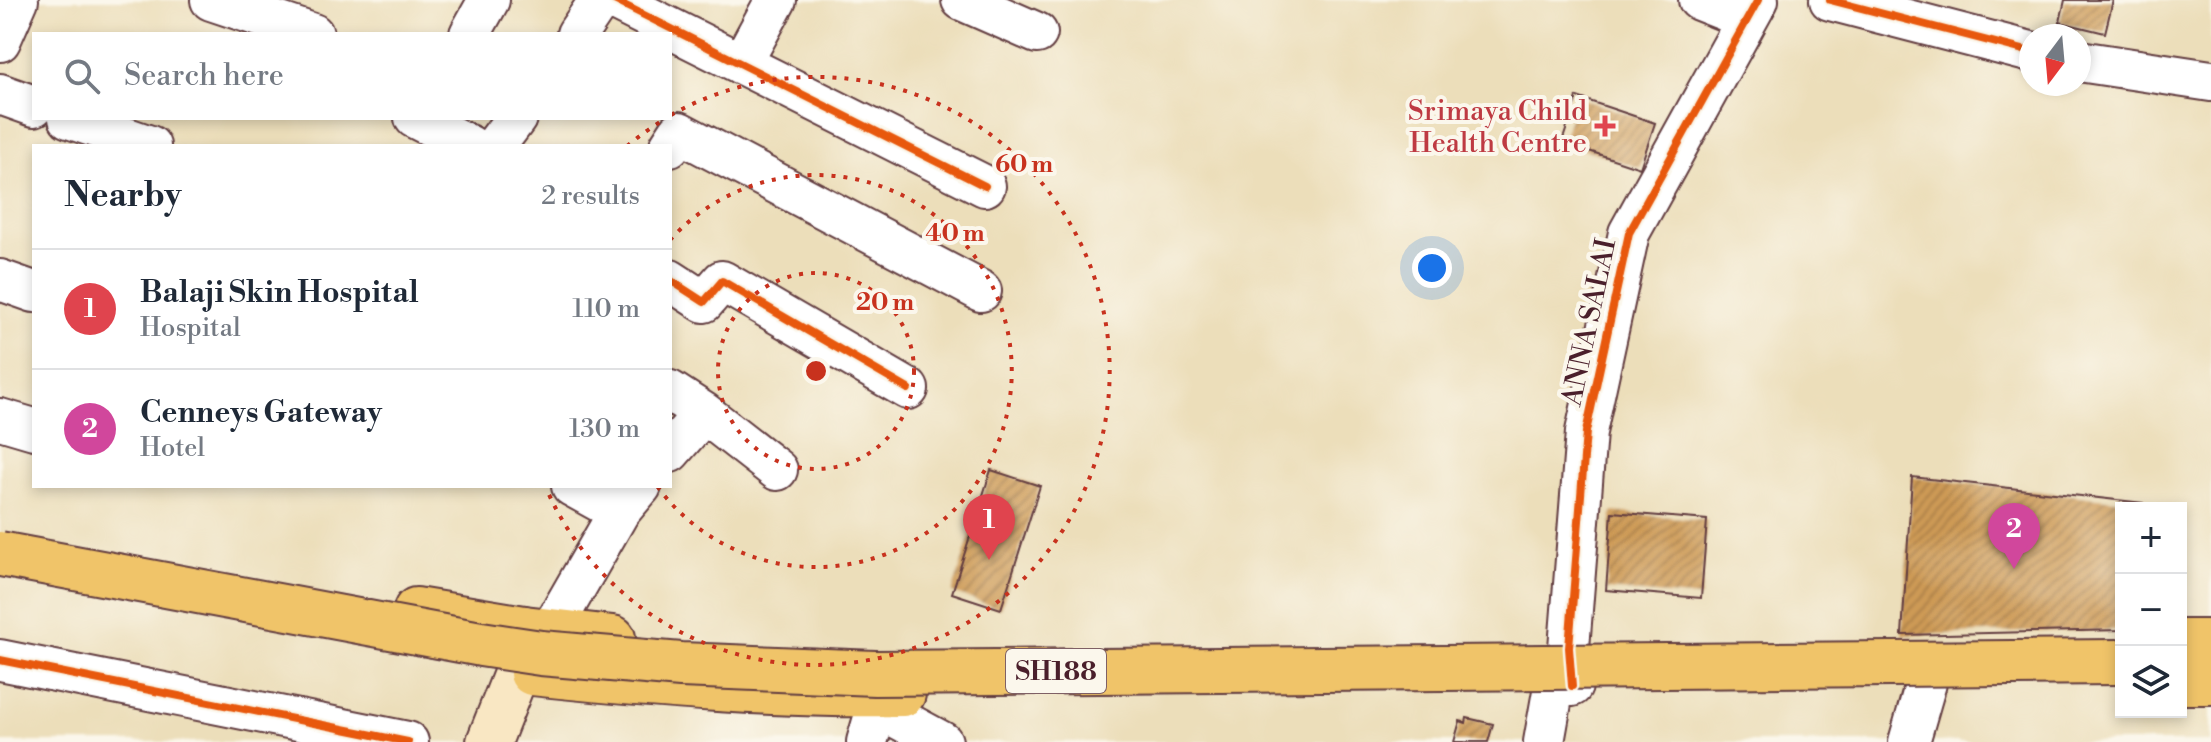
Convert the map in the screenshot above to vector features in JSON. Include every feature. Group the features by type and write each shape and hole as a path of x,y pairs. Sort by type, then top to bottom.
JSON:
{"main road":[{"path":"0,536 537,630 669,644 784,651 1926,683 2115,682"},
{"name":"SH188","path":"0,554 481,644 614,661 775,671 875,673 2115,662"},
{"path":"0,568 517,671 656,686 759,692 876,715 2115,643"},
{"path":"489,742 537,630"},
{"path":"2187,642 2211,642"},
{"path":"2187,661 2211,661"},
{"path":"2187,682 2211,682"}],"street":[{"path":"0,41 18,0"},
{"path":"211,0 307,32"},
{"path":"471,32 489,0"},
{"path":"578,32 600,0"},
{"path":"614,0 985,186"},
{"path":"741,64 776,0"},
{"path":"962,0 1037,33"},
{"path":"1699,0 1752,10"},
{"path":"1830,0 2019,49"},
{"name":"ANNA SALAI","path":"1544,742 1565,673 1586,432 1629,233 1752,10"},
{"path":"2091,63 2211,81"},
{"path":"0,94 32,105"},
{"path":"75,120 144,144"},
{"path":"496,144 514,120"},
{"path":"416,126 465,144"},
{"path":"671,144 679,132 981,291"},
{"path":"0,280 32,291"},
{"path":"672,281 704,302 722,281 908,389"},
{"path":"672,392 777,470"},
{"path":"672,450 704,413"},
{"path":"0,419 32,428"},
{"path":"537,630 630,499 581,488"},
{"path":"0,660 408,742"},
{"path":"1909,742 1926,683"},
{"path":"876,715 942,742"}],"building":[{"path":"2065,0 2113,0 2105,33 2091,30 2091,24 2060,22"},
{"path":"1577,97 1655,123 1640,168 1562,142"},
{"path":"991,470 1040,486 1001,609 952,593"},
{"path":"1912,477 2134,502 2115,502 2115,630 1902,635"},
{"path":"1612,512 1707,520 1701,598 1606,590"},
{"path":"1467,718 1493,724 1488,742 1454,742 1460,721 1466,723"}],"cycle path":[{"path":"614,0 985,186"},
{"path":"1572,686 1569,648 1586,432 1629,233 1758,0"},
{"path":"1830,0 2019,49"},
{"path":"672,281 704,302 722,281 908,389"},
{"path":"0,660 408,742"}],"place":[{"name":"Srimaya Child Health Centre","path":"1605,126"},
{"name":"Balaji Skin Hospital","path":"989,560"},
{"name":"Cenneys Gateway","path":"2014,569"}]}
